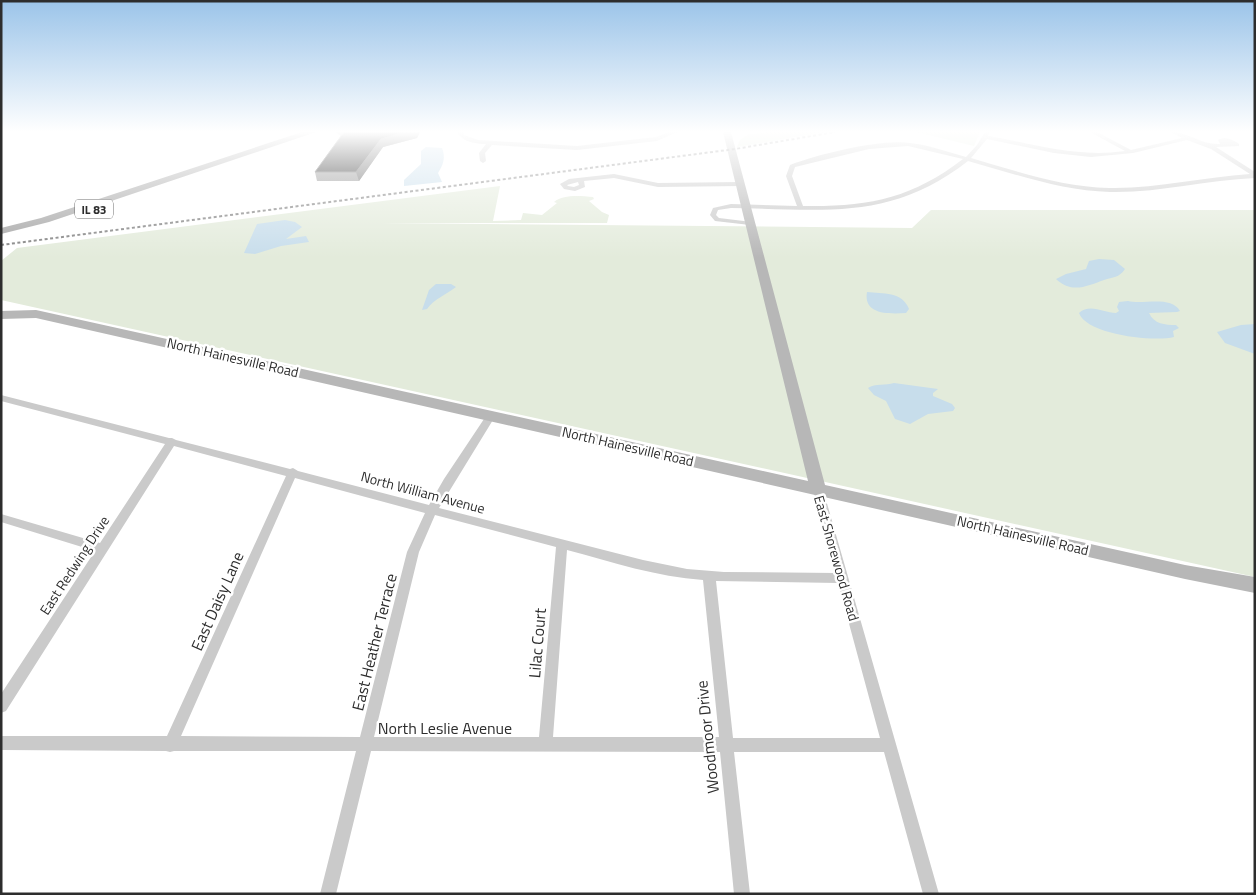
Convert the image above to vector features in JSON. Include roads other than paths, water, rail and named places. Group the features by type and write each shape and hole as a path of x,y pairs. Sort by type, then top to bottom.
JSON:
{"main road":[{"name":"IL 83","path":"1,236 56,222 190,174"},
{"name":"East Shorewood Road","path":"737,174 818,489"},
{"path":"1,231 45,220 174,177 184,176"},
{"name":"North Hainesville Road","path":"1,315 39,315 492,415 1185,572 1255,585"}],"street":[{"path":"789,174 800,206"},
{"path":"749,222 717,220 713,215 715,210 745,206 851,206 882,202 926,185 948,174"},
{"path":"1018,174 1039,180 1091,189 1148,190 1222,177 1255,175"},
{"path":"580,180 614,176 658,185 740,184"},
{"name":"North William Avenue","path":"1,398 643,564 708,576 843,578"},
{"name":"East Heather Terrace","path":"328,894 413,552 430,510 492,415"},
{"name":"East Redwing Drive","path":"1,706 172,441"},
{"name":"East Daisy Lane","path":"170,744 293,472"},
{"name":"East Shorewood Road","path":"818,489 930,894"},
{"path":"1,518 103,549"},
{"name":"Lilac Court","path":"545,745 562,544"},
{"name":"Woodmoor Drive","path":"708,576 742,894"},
{"name":"North Leslie Avenue","path":"1,743 890,745"}],"water":[{"path":"411,174 438,174 442,182 404,186 404,180"},
{"path":"285,220 295,222 302,227 286,239 306,236 309,242 281,246 255,254 244,253 257,224"},
{"path":"1099,259 1114,260 1125,269 1116,277 1080,287 1062,284 1056,279 1066,274 1086,269 1089,261"},
{"path":"436,284 451,284 456,287 437,299 427,309 422,310 429,290"},
{"path":"867,292 897,296 906,303 909,309 906,313 879,312 869,305"},
{"path":"1119,302 1164,302 1176,306 1180,311 1149,313 1157,322 1176,325 1179,328 1173,331 1174,337 1137,337 1107,332 1085,321 1079,313 1083,310 1092,309 1116,313 1119,311 1117,307"},
{"path":"1255,324 1255,354 1225,343 1217,332 1241,325"},
{"path":"894,383 938,389 933,393 933,396 952,404 955,408 953,411 928,414 910,424 895,419 886,401 874,395 868,388"}],"railway":[{"path":"1,245 546,174"}]}
